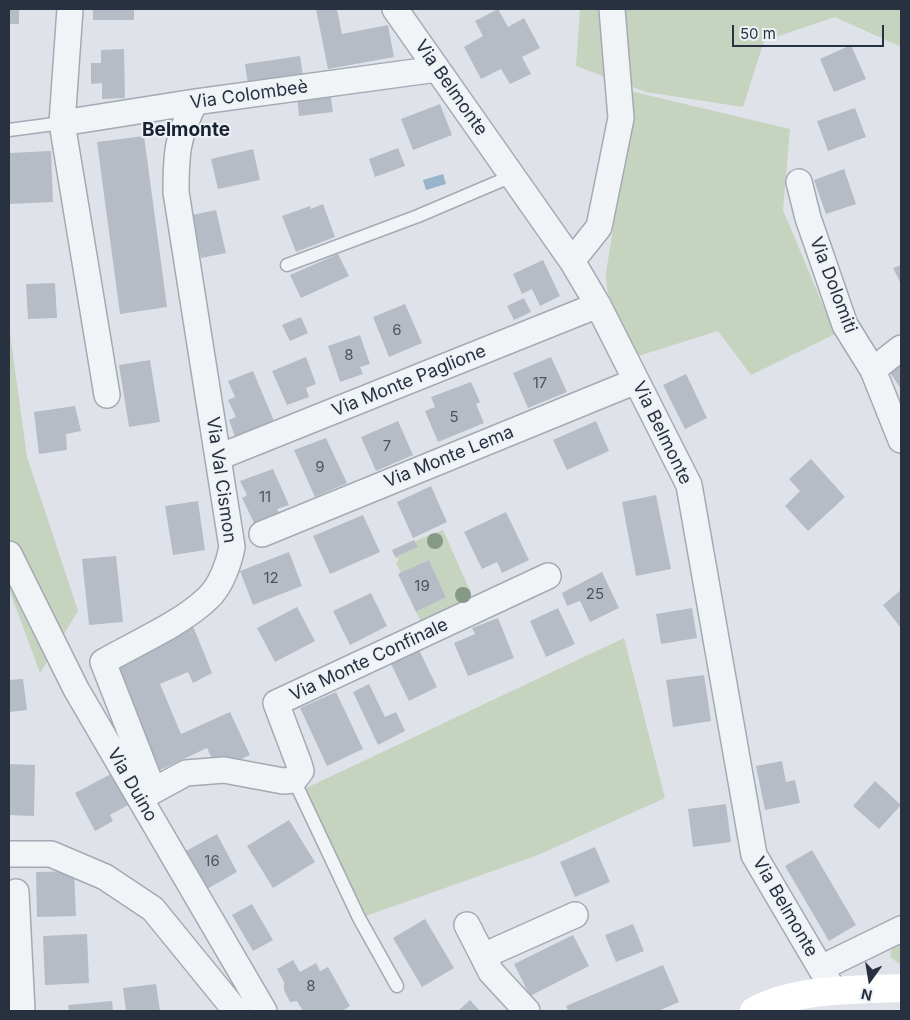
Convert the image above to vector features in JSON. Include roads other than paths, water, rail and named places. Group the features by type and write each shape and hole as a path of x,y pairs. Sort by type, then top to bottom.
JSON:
{"street":[{"path":"70,9 62,123 107,395"},
{"name":"Via Belmonte","path":"395,9 572,261 598,305 689,484 754,855 834,991"},
{"path":"572,261 599,227 621,118 612,9"},
{"name":"Via Colombeè","path":"62,123 195,102 437,69"},
{"name":"Via Val Cismon","path":"147,794 103,662 179,619 209,598 228,565 232,546 176,192 177,145 185,121 195,102"},
{"name":"Via Dolomiti","path":"799,182 808,218 845,325 873,370 901,440"},
{"name":"Via Monte Paglione","path":"219,457 598,305"},
{"path":"873,370 901,348"},
{"name":"Via Monte Lema","path":"262,534 636,381"},
{"name":"Via Duino","path":"9,554 76,689 147,794 264,1011"},
{"name":"Via Monte Confinale","path":"294,780 301,771 300,764 276,703 548,576"},
{"path":"147,794 186,772 224,770 283,781 294,780"},
{"path":"9,854 51,854 106,877 154,909 236,1011"},
{"path":"16,892 22,1011"},
{"path":"483,956 575,915"},
{"path":"467,926 491,972 526,1011"},
{"path":"821,968 901,929"},
{"path":"754,1011 768,1004 834,991 901,988"}],"lane":[{"path":"9,130 62,123"},
{"path":"287,265 418,216 512,176"},
{"path":"294,780 359,918 397,986"}],"water":[{"path":"443,174 446,184 426,190 423,180"}],"district":[{"name":"Belmonte","path":"186,130"}]}
